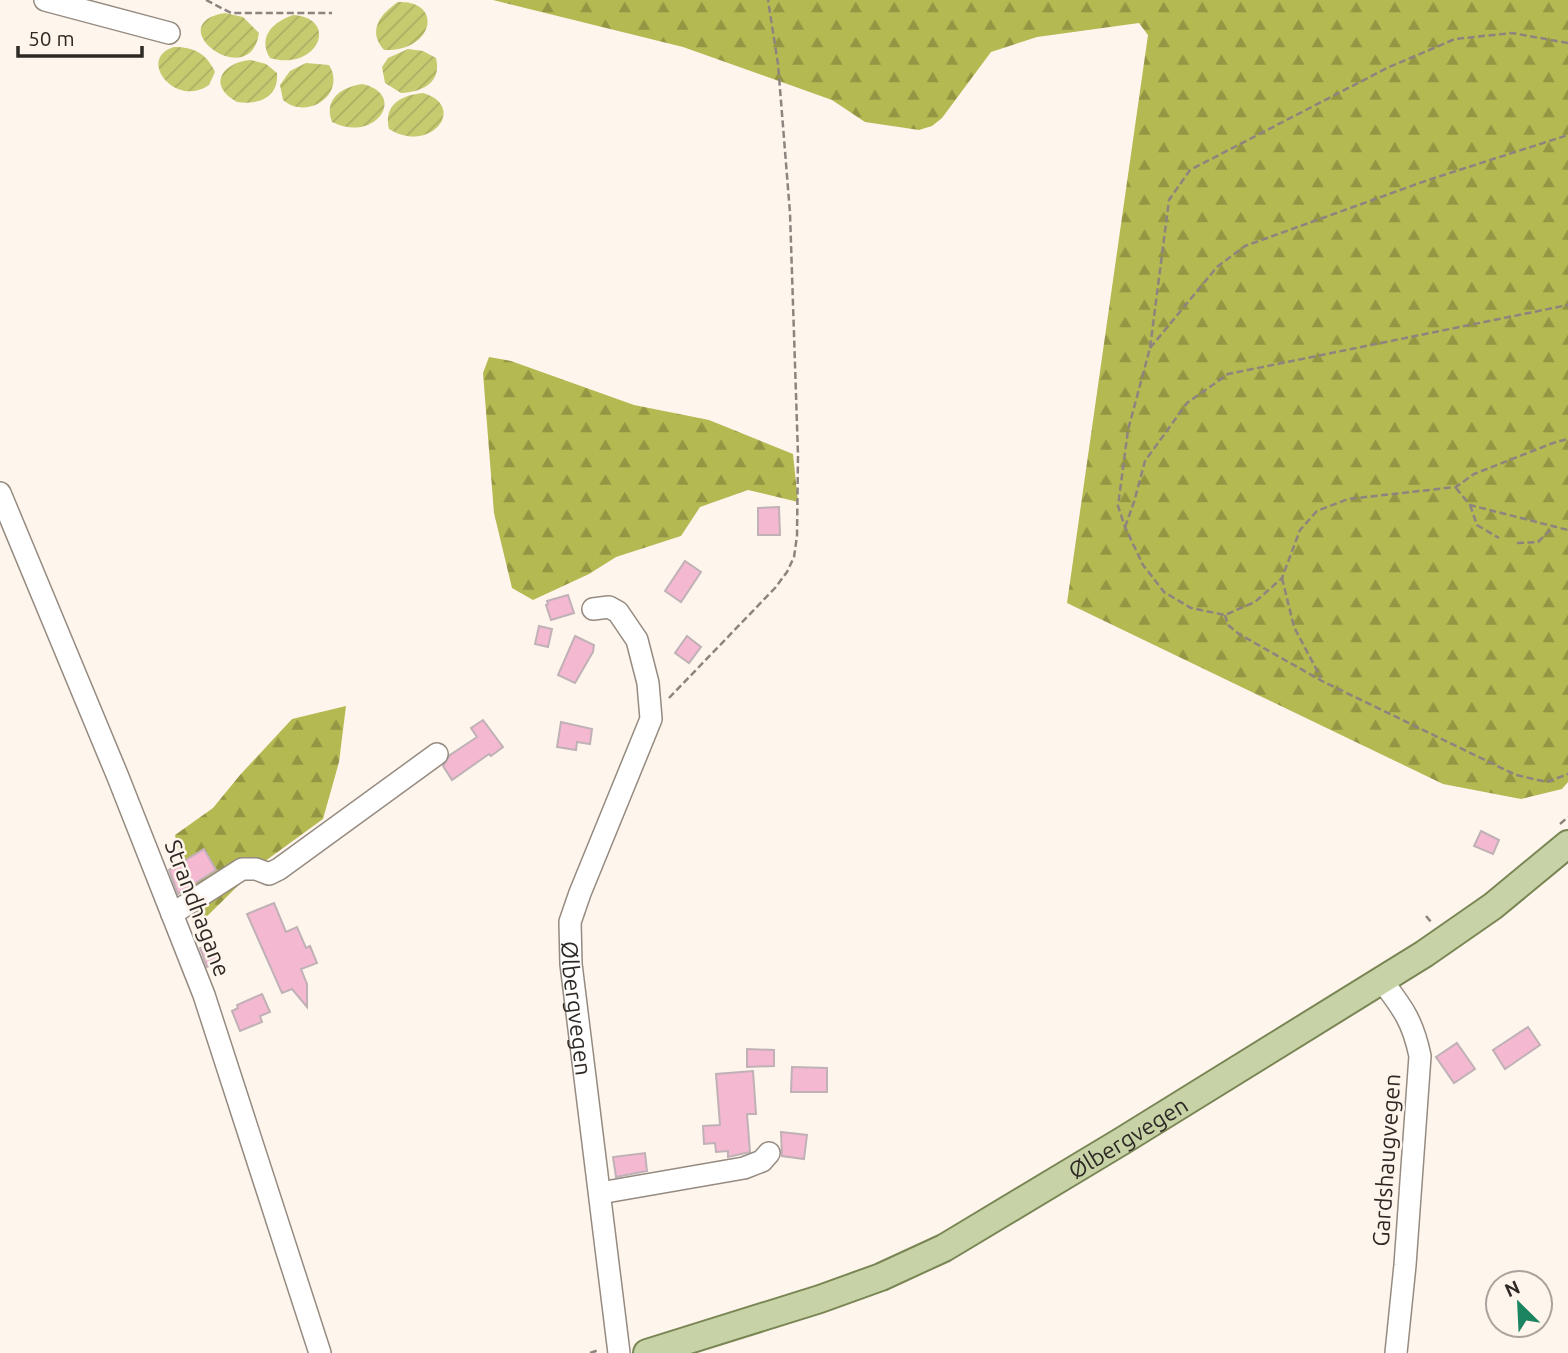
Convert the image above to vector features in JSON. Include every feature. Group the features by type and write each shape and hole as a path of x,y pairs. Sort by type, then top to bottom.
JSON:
{"main road":[{"name":"Ølbergvegen","path":"647,1353 820,1299 881,1277 944,1248 1382,981 1493,906 1568,844"}],"street":[{"path":"45,0 169,33"},
{"name":"Strandhagane","path":"0,493 118,777 204,995 320,1353"},
{"path":"593,609 609,607 618,612 637,640 648,683 651,719"},
{"name":"Ølbergvegen","path":"619,1353 571,964 570,922 651,719"},
{"path":"172,914 242,869 256,869 269,874 279,869 437,754"},
{"name":"Gardshaugvegen","path":"1382,981 1406,1012 1416,1036 1420,1056 1396,1353"},
{"path":"600,1193 744,1168 762,1161 769,1153"}],"path":[{"path":"206,0 231,13 332,13"},
{"path":"651,719 679,686 775,588 794,557 797,536 798,455 790,213 778,64 768,0"},
{"path":"1568,43 1512,33 1455,39 1387,68 1190,170 1169,200 1150,348 1128,430 1118,506 1143,565 1164,592 1191,608 1225,615 1255,602 1282,578 1300,530 1317,511 1348,499 1456,487 1474,474 1568,439"},
{"path":"1150,348 1217,267 1245,246 1428,180 1568,135"},
{"path":"1125,527 1135,502 1145,461 1187,403 1228,374 1568,305"},
{"path":"1456,487 1470,505 1477,525 1499,538"},
{"path":"1470,505 1568,530"},
{"path":"1517,543 1538,542 1554,526"},
{"path":"1282,578 1294,627 1322,681"},
{"path":"1225,615 1228,625 1239,634 1322,681 1516,775 1546,782 1568,774"}],"green space":[{"path":"493,0 1568,0 1568,782 1562,789 1521,799 1443,784 1067,603 1148,35 1139,23 1037,37 991,52 942,118 932,126 919,130 865,122 832,100 683,47"},
{"path":"398,2 413,4 422,9 427,17 427,26 423,35 414,43 384,50 376,36 378,23"},
{"path":"225,13 243,17 259,33 252,50 240,57 227,56 214,50 204,40 201,29 207,20"},
{"path":"293,15 307,18 316,25 319,34 317,43 300,58 270,58 265,43 269,31"},
{"path":"174,47 188,48 208,60 215,72 209,85 196,91 184,91 164,79 159,70 159,61 163,53"},
{"path":"408,49 423,51 436,58 436,74 423,88 401,93 385,83 382,67 388,58"},
{"path":"251,60 266,64 277,73 275,88 271,94 259,101 237,102 222,89 222,75 233,65"},
{"path":"306,63 329,65 333,86 322,101 313,106 293,106 283,100 280,85 290,71"},
{"path":"362,84 376,89 383,97 381,115 362,127 348,127 332,122 332,101 341,91"},
{"path":"423,93 436,99 443,108 439,126 418,136 404,135 389,129 391,108 401,99"},
{"path":"489,357 511,361 634,405 709,420 793,454 798,502 748,490 700,507 681,536 616,557 589,574 533,600 512,588 494,513 483,373"},
{"path":"346,706 339,762 323,819 257,867 194,929 175,835 213,808 292,719"}],"building":[{"path":"779,507 780,535 758,535 758,508"},
{"path":"685,561 701,572 681,602 665,591"},
{"path":"568,595 574,613 551,620 547,601"},
{"path":"539,626 552,629 548,647 535,644"},
{"path":"575,636 594,645 593,652 575,683 558,675"},
{"path":"687,636 701,647 689,663 675,653"},
{"path":"483,720 503,747 452,780 443,766 450,755 477,737 471,728"},
{"path":"561,722 592,729 590,744 577,742 576,750 557,747"},
{"path":"1481,831 1499,840 1493,854 1474,846"},
{"path":"204,849 216,870 178,894 169,870"},
{"path":"274,903 286,932 297,927 306,948 310,946 317,963 301,969 307,984 307,1007 292,989 282,993 247,914"},
{"path":"213,943 220,962 207,967 200,948"},
{"path":"262,994 270,1012 260,1016 262,1022 240,1031 232,1011 238,1008 237,1005"},
{"path":"1528,1027 1540,1045 1505,1069 1493,1050"},
{"path":"1457,1043 1475,1069 1454,1083 1436,1057"},
{"path":"747,1049 774,1050 774,1066 747,1067"},
{"path":"792,1067 827,1068 827,1092 791,1092"},
{"path":"753,1071 756,1114 747,1114 750,1152 728,1157 728,1151 716,1152 715,1143 704,1144 703,1126 720,1125 716,1074"},
{"path":"781,1132 807,1135 804,1159 782,1156"},
{"path":"645,1153 647,1171 616,1177 613,1157"}]}
